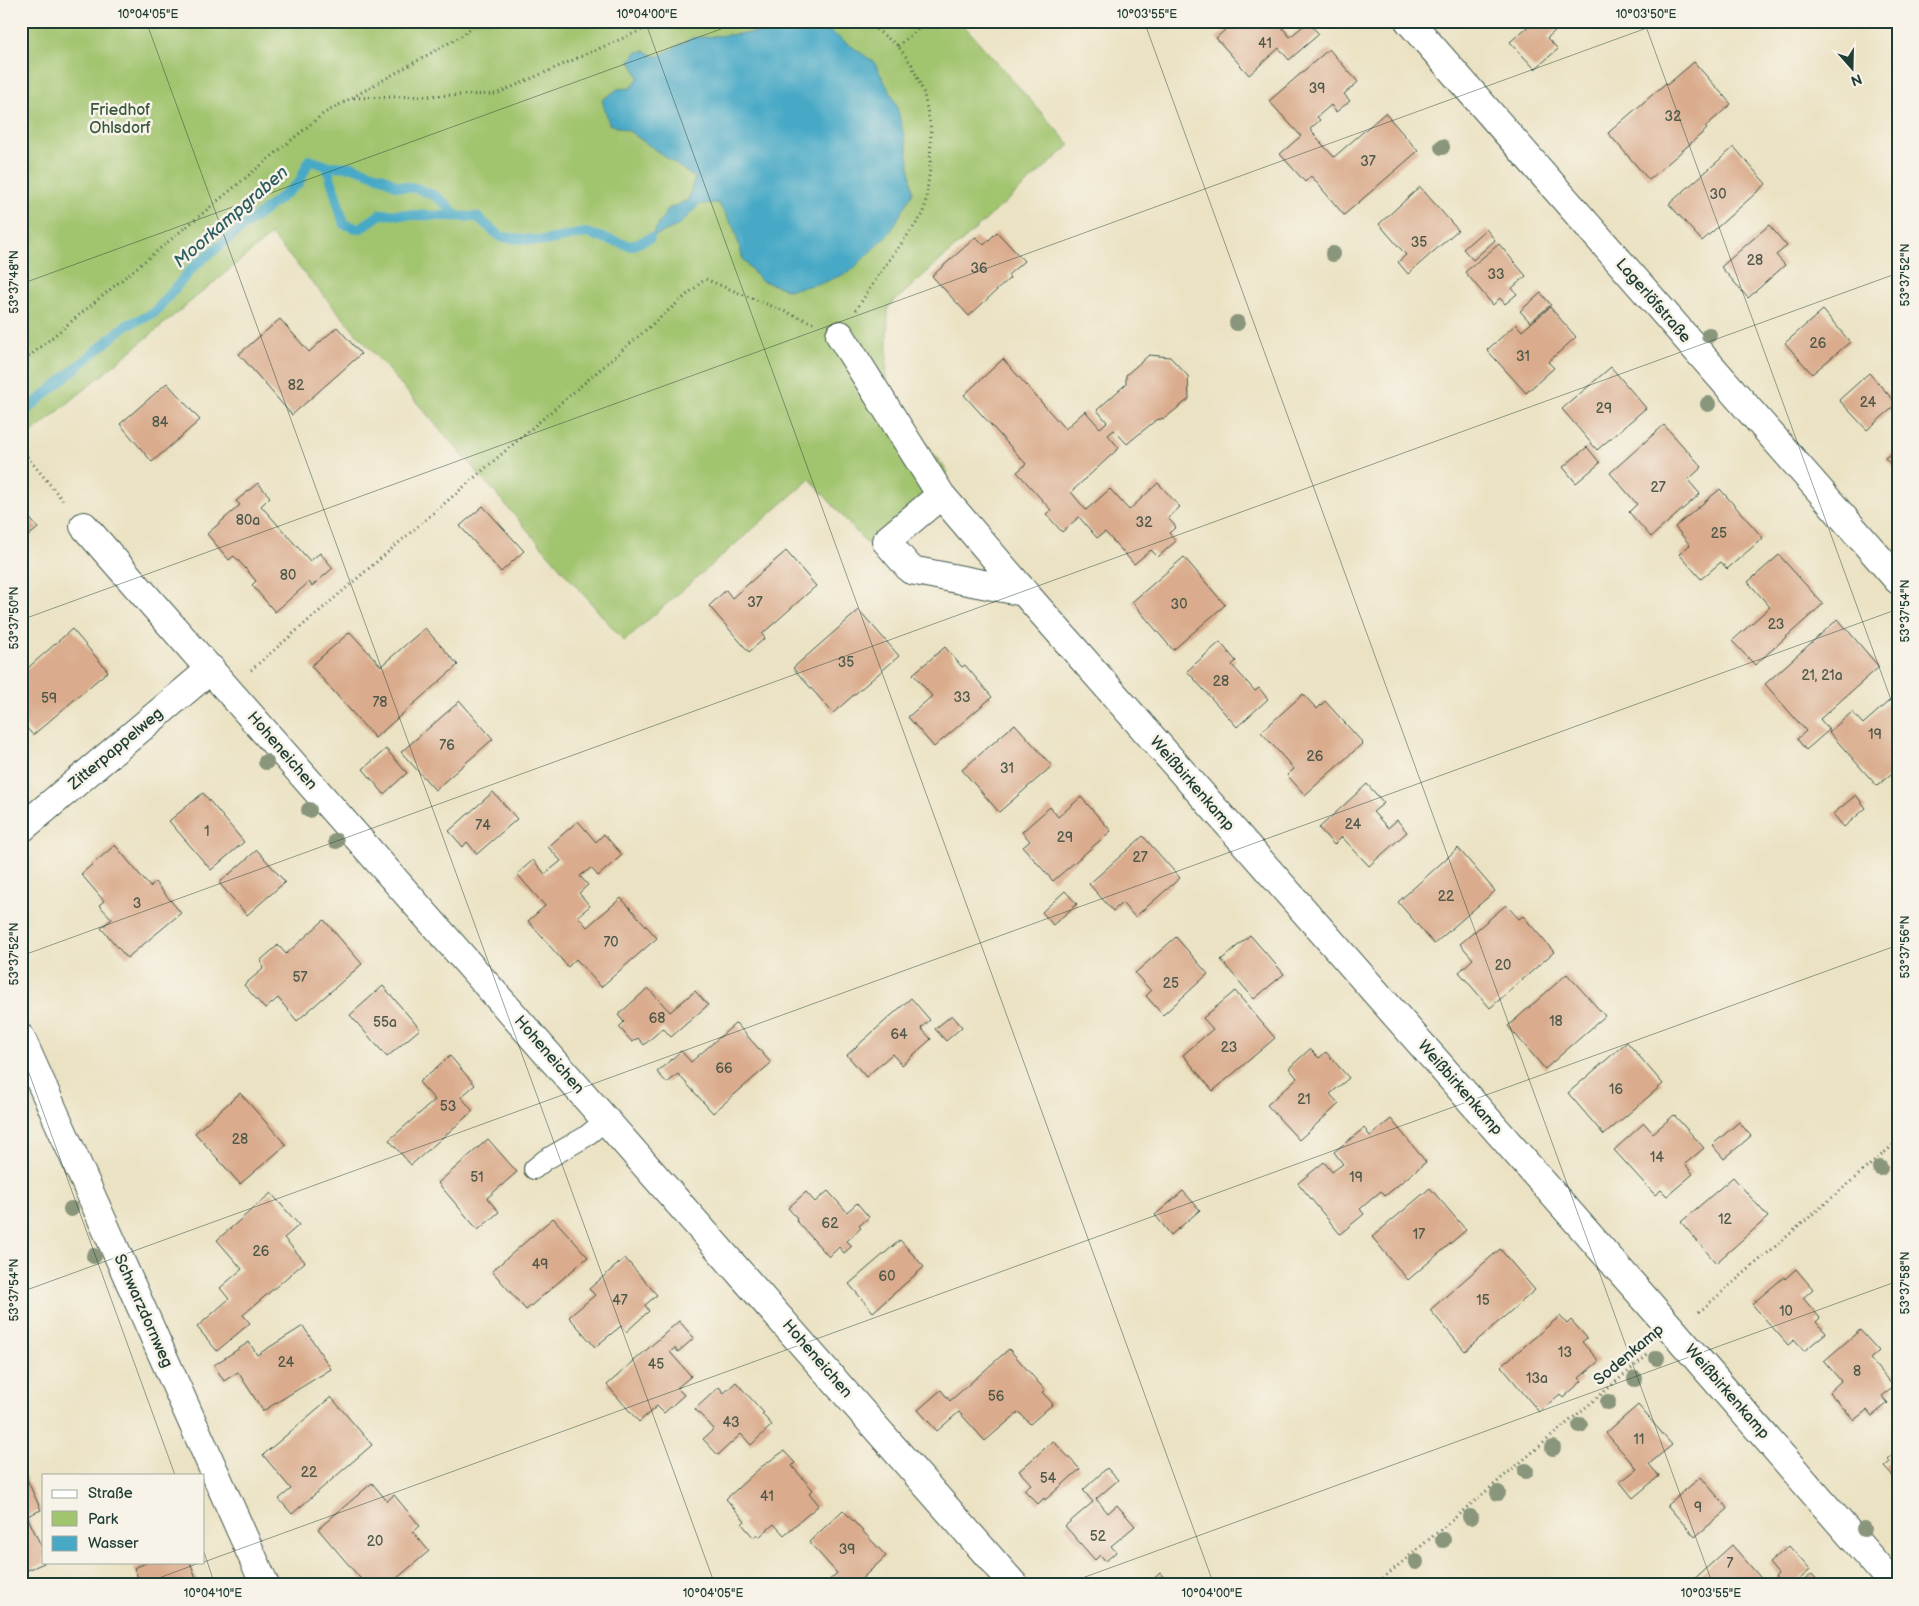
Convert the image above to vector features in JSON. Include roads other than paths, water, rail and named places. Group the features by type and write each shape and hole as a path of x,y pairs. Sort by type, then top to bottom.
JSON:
{"street":[{"name":"Lagerlöfstraße","path":"1409,21 1898,580"},
{"name":"Weißbirkenkamp","path":"840,335 941,495 1024,592 1675,1332 1894,1585"},
{"path":"941,495 886,541 911,570 1024,592"},
{"name":"Hoheneichen","path":"84,526 1014,1585"},
{"name":"Zitterpappelweg","path":"21,829 211,669"},
{"name":"Schwarzdornweg","path":"21,1038 265,1585"}],"lane":[{"path":"534,1169 545,1160 586,1137 606,1120"}],"water":[{"path":"787,30 831,32 874,62 896,103 907,148 913,192 891,231 850,272 822,283 789,290 760,280 743,259 734,228 718,203 700,204 679,225 650,238 668,209 688,200 695,178 629,131 609,124 602,100 618,89 631,88 639,77 630,61 636,52 645,51 657,57 692,38"}],"waterway":[{"name":"Moorkampgraben","path":"21,415 125,326 154,313 194,266 299,183 309,160 327,166 344,224 359,229 381,214 477,217 501,237 543,241 586,233 631,246 650,238"},
{"path":"327,166 353,167 384,178 397,186 416,188 435,196 457,216"}],"park label":[{"name":"Friedhof Ohlsdorf","path":"120,119"}]}
